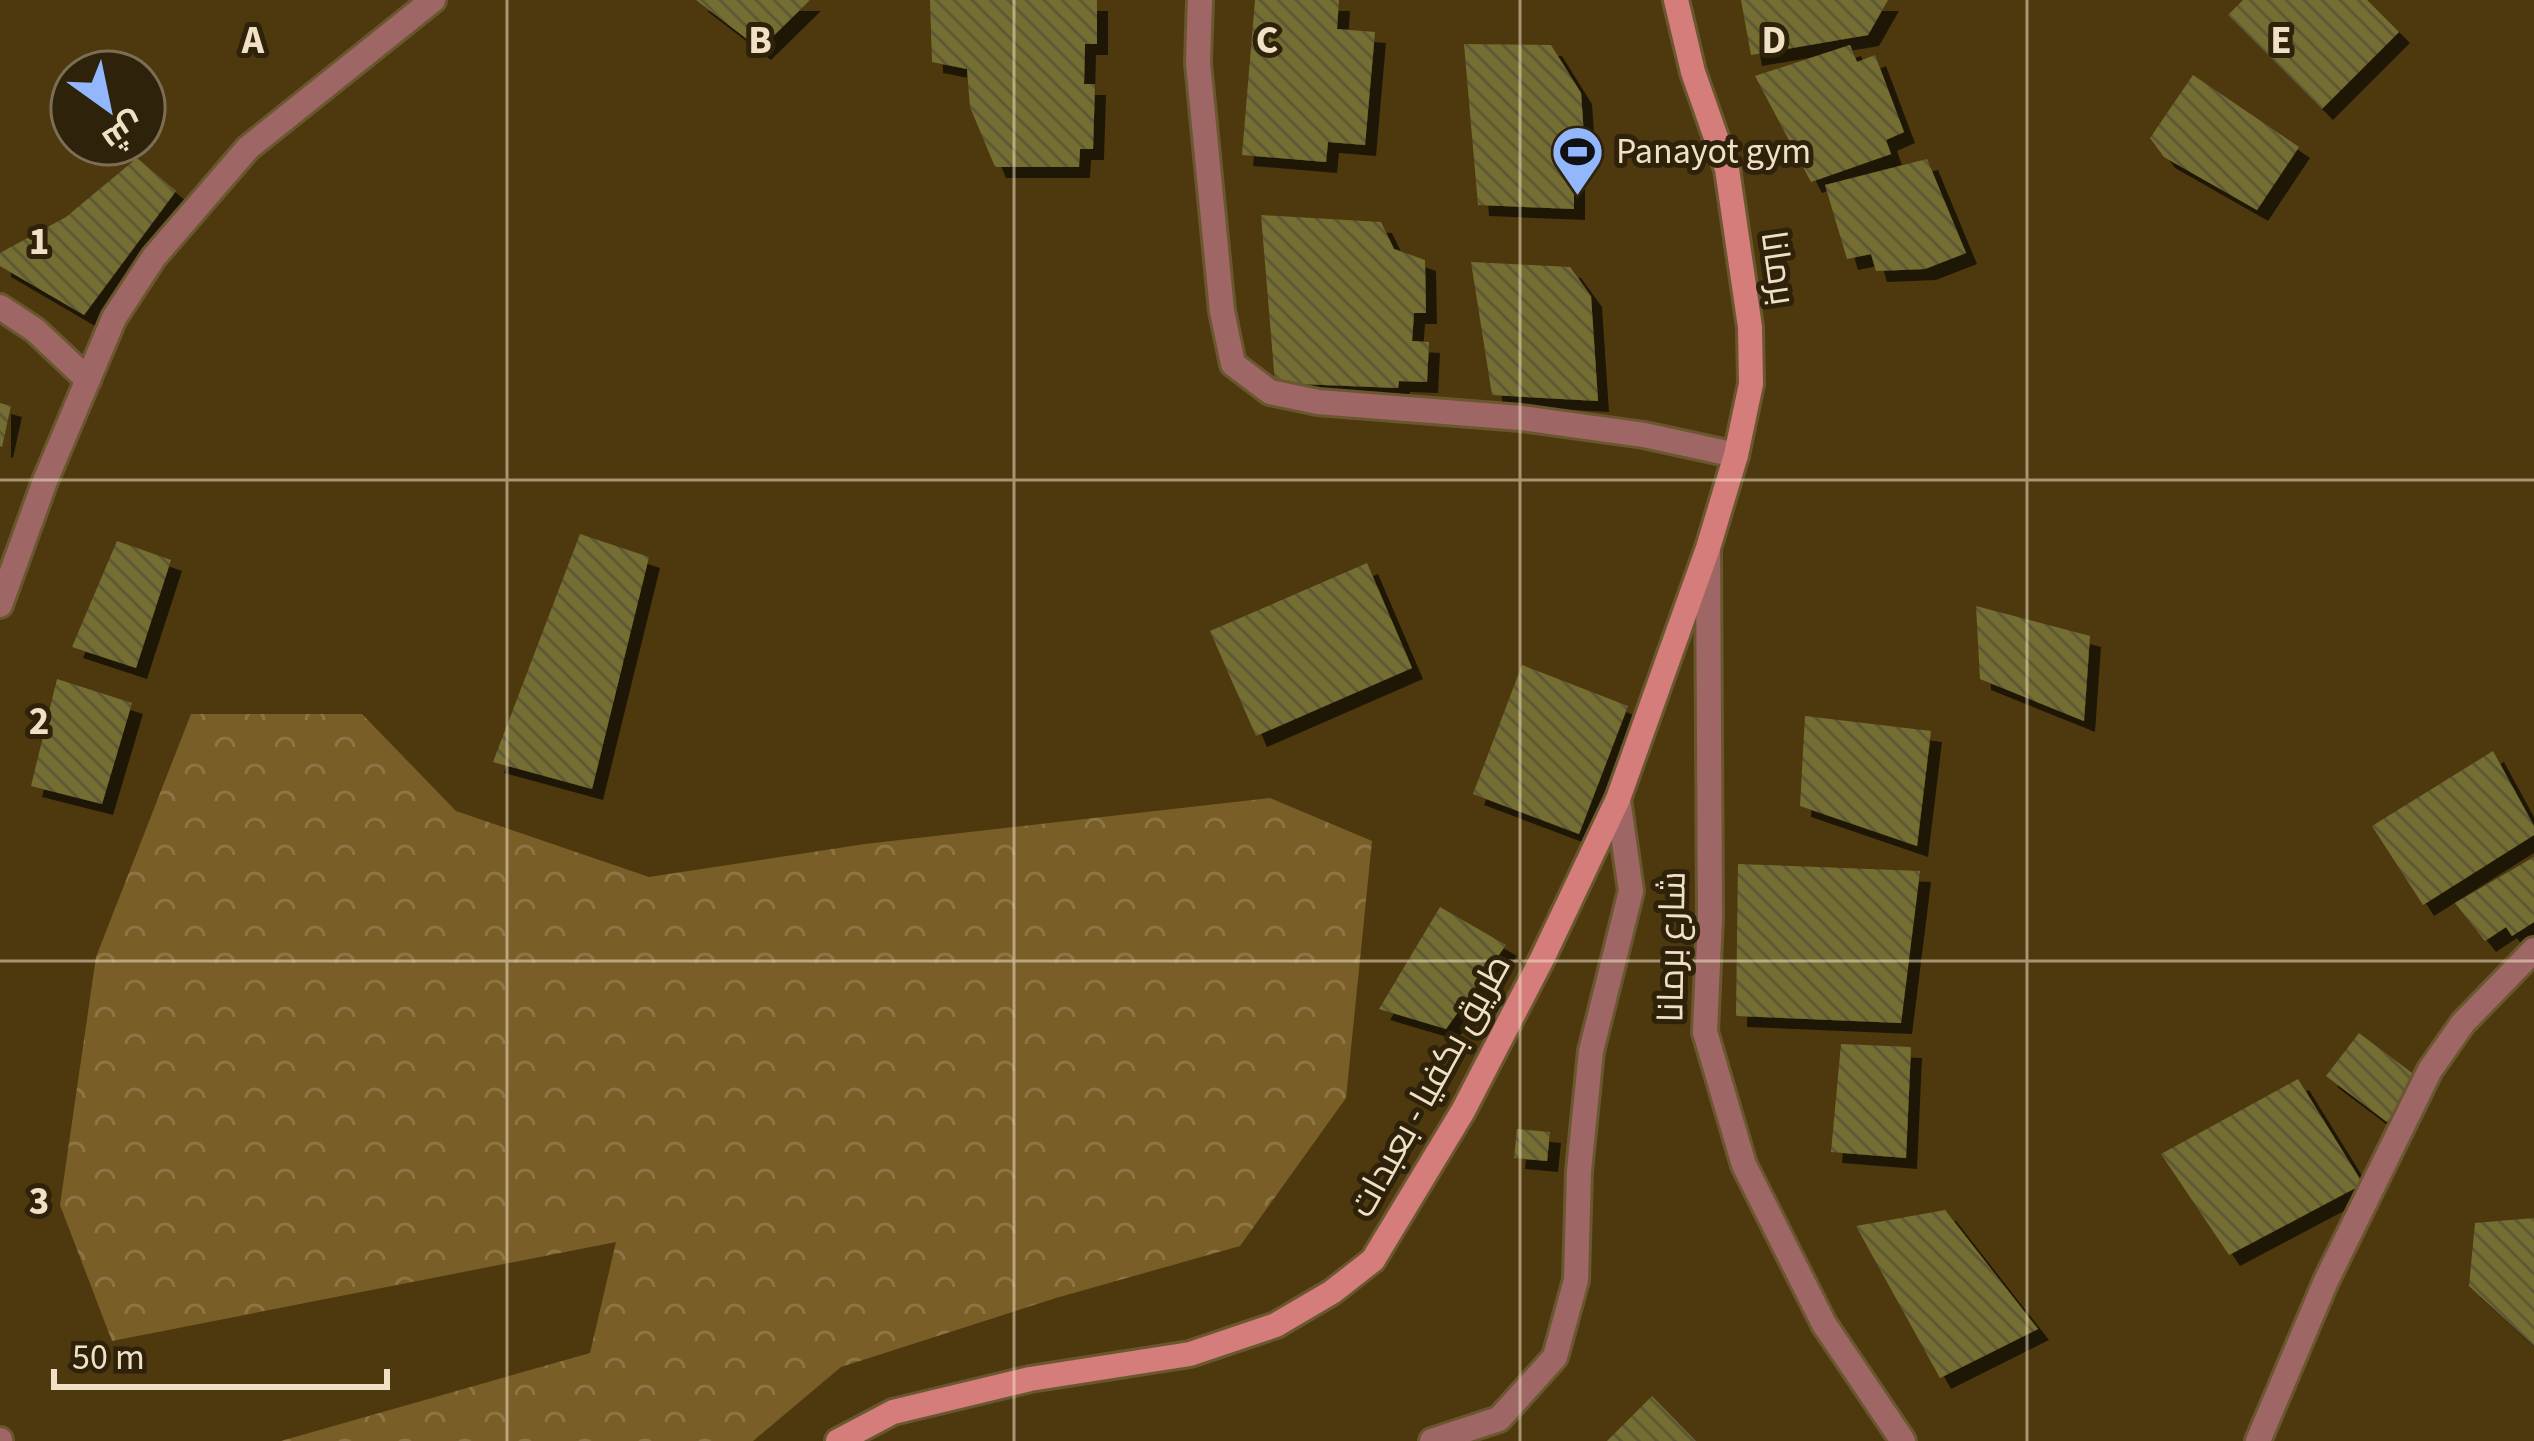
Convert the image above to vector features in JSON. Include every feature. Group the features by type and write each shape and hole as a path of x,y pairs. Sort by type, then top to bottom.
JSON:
{"main road":[{"name":"برمانا","path":"1676,0 1727,169 1750,327 1750,384 1736,455 1708,548"},
{"name":"طريق بكفيا - بعبدات","path":"838,1441 893,1412 1030,1379 1190,1354 1276,1325 1332,1292 1373,1259 1463,1111 1618,799 1708,548"}],"street":[{"path":"0,605 45,481 114,318 154,257 248,148 433,0"},
{"path":"1200,0 1198,63 1222,311 1233,364 1270,392 1318,402 1521,418 1644,435 1736,455"},
{"path":"0,307 35,330 88,380"},
{"name":"شارع برمانا","path":"1708,548 1710,918 1705,1032 1744,1165 1824,1324 1903,1441"},
{"path":"1432,1441 1499,1419 1555,1357 1576,1280 1579,1171 1591,1051 1631,891 1618,799"},
{"path":"2258,1441 2326,1281 2430,1070 2463,1023 2534,950"}],"green space":[{"path":"191,714 362,714 456,811 649,877 865,844 1270,798 1372,841 1346,1098 1240,1246 1056,1298 841,1367 753,1441 281,1441 590,1353 616,1242 112,1341 60,1205 96,957"}],"building":[{"path":"696,0 810,0 760,49"},
{"path":"930,0 1097,0 1097,44 1085,44 1084,84 1095,84 1093,149 1080,149 1079,167 995,167 970,107 967,69 932,62"},
{"path":"1255,0 1339,0 1337,29 1375,32 1365,145 1328,142 1326,162 1242,155"},
{"path":"1741,0 1888,0 1868,35 1751,55"},
{"path":"2243,0 2367,0 2399,32 2322,109 2228,15"},
{"path":"1464,44 1551,45 1581,93 1585,150 1574,153 1574,209 1478,205"},
{"path":"1850,45 1857,62 1875,55 1904,132 1886,140 1891,154 1811,182 1755,76"},
{"path":"2193,75 2299,147 2257,210 2164,157 2150,138"},
{"path":"1927,159 1966,253 1925,269 1876,271 1871,254 1847,259 1825,185"},
{"path":"125,168 149,168 176,191 84,315 0,266 0,253 66,217"},
{"path":"1261,215 1381,222 1394,249 1425,260 1426,313 1414,313 1412,341 1429,342 1427,382 1399,381 1398,388 1275,383"},
{"path":"1471,262 1570,267 1591,296 1598,401 1492,395"},
{"path":"0,403 11,406 2,447 0,446"},
{"path":"580,534 649,557 592,789 493,762"},
{"path":"117,541 171,560 136,668 72,647"},
{"path":"1367,563 1412,668 1256,736 1210,631"},
{"path":"1976,606 2090,636 2084,721 1980,679"},
{"path":"1522,665 1628,706 1579,834 1473,794"},
{"path":"57,679 132,703 102,804 31,786"},
{"path":"1805,716 1931,731 1917,846 1800,806"},
{"path":"2493,751 2534,826 2534,835 2423,905 2372,826"},
{"path":"2534,857 2534,922 2512,936 2506,927 2485,941 2455,903"},
{"path":"1738,864 1920,871 1901,1023 1736,1016"},
{"path":"1440,907 1506,945 1446,1029 1379,1009"},
{"path":"2359,1033 2420,1079 2387,1122 2326,1076"},
{"path":"1841,1044 1911,1047 1906,1158 1831,1152"},
{"path":"2298,1079 2363,1184 2229,1255 2161,1154"},
{"path":"1517,1129 1550,1132 1547,1161 1514,1158"},
{"path":"1945,1210 2038,1329 1940,1378 1856,1226"},
{"path":"2534,1218 2534,1346 2469,1286 2475,1223"},
{"path":"1652,1396 1696,1441 1607,1441"}],"place":[{"name":"Panayot gym","path":"1577,197"}]}
